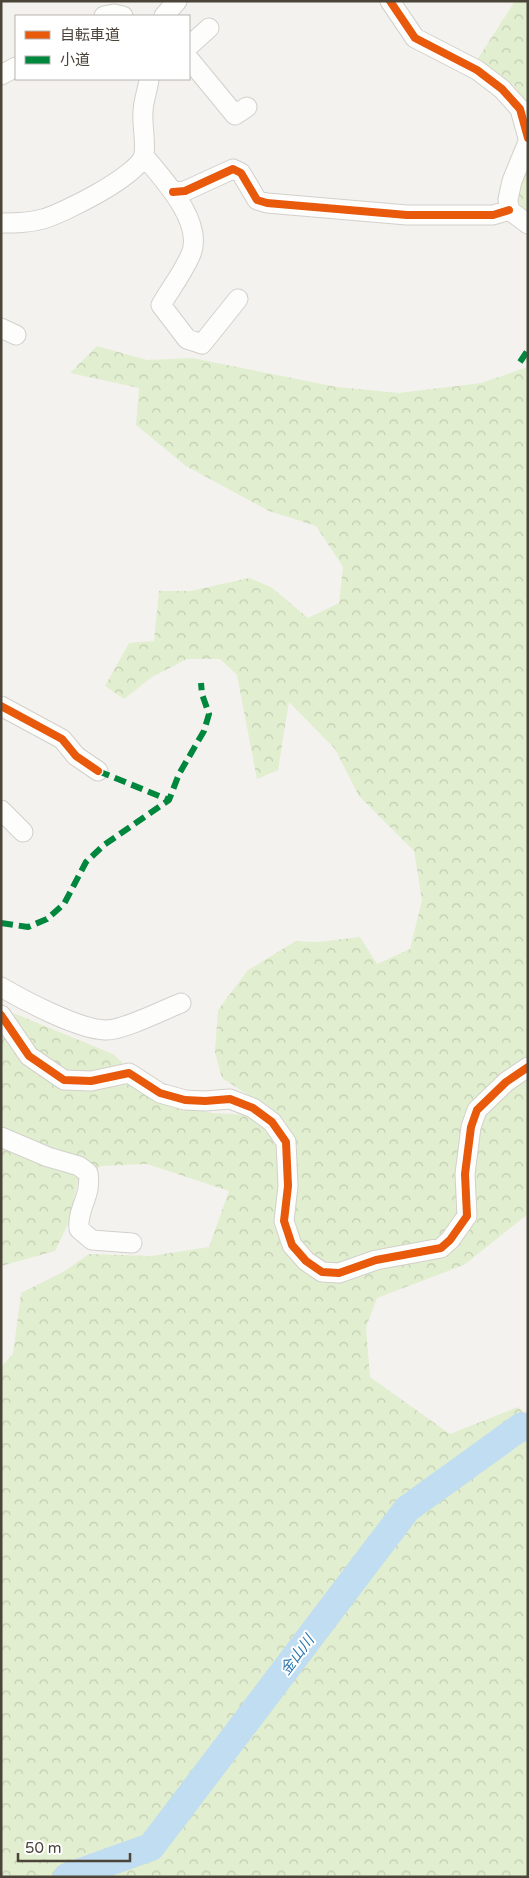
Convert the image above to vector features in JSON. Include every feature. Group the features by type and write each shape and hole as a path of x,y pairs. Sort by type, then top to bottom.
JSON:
{"street":[{"path":"165,15 177,1"},
{"path":"390,1 415,38 477,70 502,89 520,109 528,138"},
{"path":"190,45 209,28"},
{"path":"190,60 235,115 247,107"},
{"path":"1,75 15,68"},
{"path":"1,223 23,223 43,219 72,208 106,188 137,166 144,156 143,111 150,80"},
{"path":"528,142 512,181 508,199 509,210 528,224"},
{"path":"144,156 172,192 193,229 192,253 162,304 187,339 202,344 238,299"},
{"path":"172,192 185,191 233,169 241,173 257,200 267,203 407,215 493,215 509,210"},
{"path":"1,706 62,739 76,756 98,771"},
{"path":"1,810 23,832"},
{"path":"1,988 24,1000 82,1024 106,1030 133,1022 181,1003"},
{"path":"1,1015 28,1056 64,1080 91,1081 129,1073 160,1093 185,1100 230,1099 253,1108 272,1122 286,1142 288,1186 284,1221 292,1245 306,1260 322,1272 339,1273 376,1260 441,1248 450,1240 467,1216 465,1174 471,1127 477,1110 506,1082 528,1067"},
{"path":"1,1137 48,1157 78,1166 88,1173 90,1187 78,1218 79,1229 92,1240 132,1243"}],"green space":[{"path":"515,1 528,1 528,107 514,85 475,63"},
{"path":"528,153 528,214 520,208 517,183"},
{"path":"97,346 147,360 192,358 337,387 399,393 481,383 528,367 528,1214 464,1265 377,1298 366,1327 370,1377 450,1434 518,1407 528,1417 528,1877 1,1877 1,1367 13,1354 21,1293 63,1272 89,1254 151,1256 209,1247 229,1191 147,1164 101,1166 78,1182 68,1224 55,1251 1,1266 1,1008 113,1054 166,1103 213,1113 249,1115 250,1096 222,1078 215,1052 218,1010 248,970 296,941 318,942 360,937 377,964 410,949 422,900 414,851 359,796 335,749 289,702 278,770 257,779 237,675 220,659 187,659 152,677 124,699 105,686 129,643 154,641 159,591 190,591 249,578 271,587 308,618 339,603 343,567 316,526 269,511 186,466 136,425 139,388 70,373"}],"waterway":[{"name":"金山川","path":"67,1877 151,1847 407,1509 522,1426 528,1428"}],"marked path":[{"path":"520,362 528,350"},
{"path":"1,923 28,927 47,919 64,904 86,862 104,845 169,800 179,774 204,731 209,714 202,694 201,683"},
{"path":"98,771 169,800"}],"cycle path":[{"path":"390,1 415,38 477,70 502,89 520,109 528,138"},
{"path":"173,192 185,191 233,169 241,173 257,200 267,203 407,215 493,215 509,210"},
{"path":"1,706 62,739 76,756 98,771"},
{"path":"1,1015 29,1056 64,1080 91,1081 129,1073 160,1093 185,1100 230,1099 253,1108 272,1122 286,1142 288,1186 284,1221 292,1245 306,1261 322,1272 339,1273 376,1260 441,1248 450,1240 467,1216 465,1174 471,1127 477,1110 506,1082 528,1067"}]}
